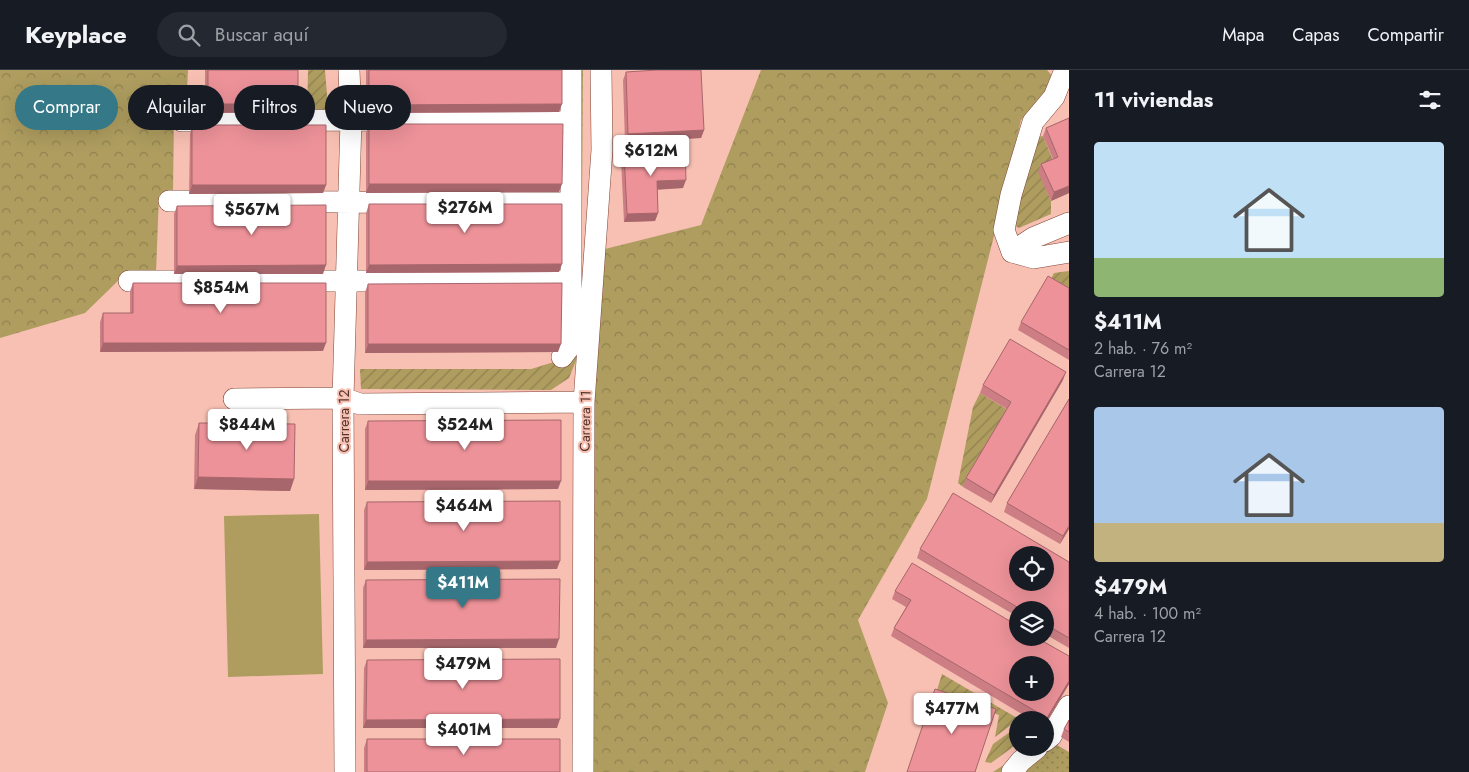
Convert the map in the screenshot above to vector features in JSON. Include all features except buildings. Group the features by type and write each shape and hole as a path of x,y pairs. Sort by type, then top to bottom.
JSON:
{"street":[{"name":"Carrera 12","path":"349,70 350,85"},
{"path":"562,356 571,345 571,70"},
{"name":"Carrera 11","path":"583,772 584,402 602,150 601,70"},
{"path":"1012,252 1004,230 1014,186 1033,122 1054,97 1065,70"},
{"path":"224,121 325,120"},
{"path":"411,121 571,122"},
{"name":"Carrera 12","path":"345,772 344,398 352,130"},
{"path":"169,201 571,203"},
{"path":"1012,252 1033,238 1069,224"},
{"path":"1012,252 1034,258 1069,252"},
{"path":"129,281 571,281"},
{"path":"234,399 344,398 360,404 584,402"},
{"path":"1054,731 1069,706"},
{"path":"1012,772 1027,756"}],"green space":[{"path":"0,70 188,70 187,85 128,85 128,130 174,130 173,192 159,195 156,273 124,275 85,313 0,338"},
{"path":"308,70 325,70 325,119 315,118 315,85 308,85"},
{"path":"575,70 583,70 581,348 569,378 551,390 361,389 360,369 531,369 564,359"},
{"path":"761,70 1047,70 1053,77 1042,97 1021,120 995,232 927,499 858,620 888,703 865,772 593,772 590,409 605,249 701,225"},
{"path":"1043,136 1055,165 1039,172 1051,201 1051,214 1019,228 1012,224 1037,137"},
{"path":"1069,271 1069,298 1047,286 1054,273"},
{"path":"980,393 1008,410 963,487 958,483 973,407"},
{"path":"319,514 323,674 228,677 224,516"},
{"path":"942,674 1009,713 1009,726 995,737 999,715 936,693"},
{"path":"1009,733 1009,750 991,763 985,762 993,744"},
{"path":"1054,743 1069,752 1069,772 993,772 1017,756 1054,756"}]}
